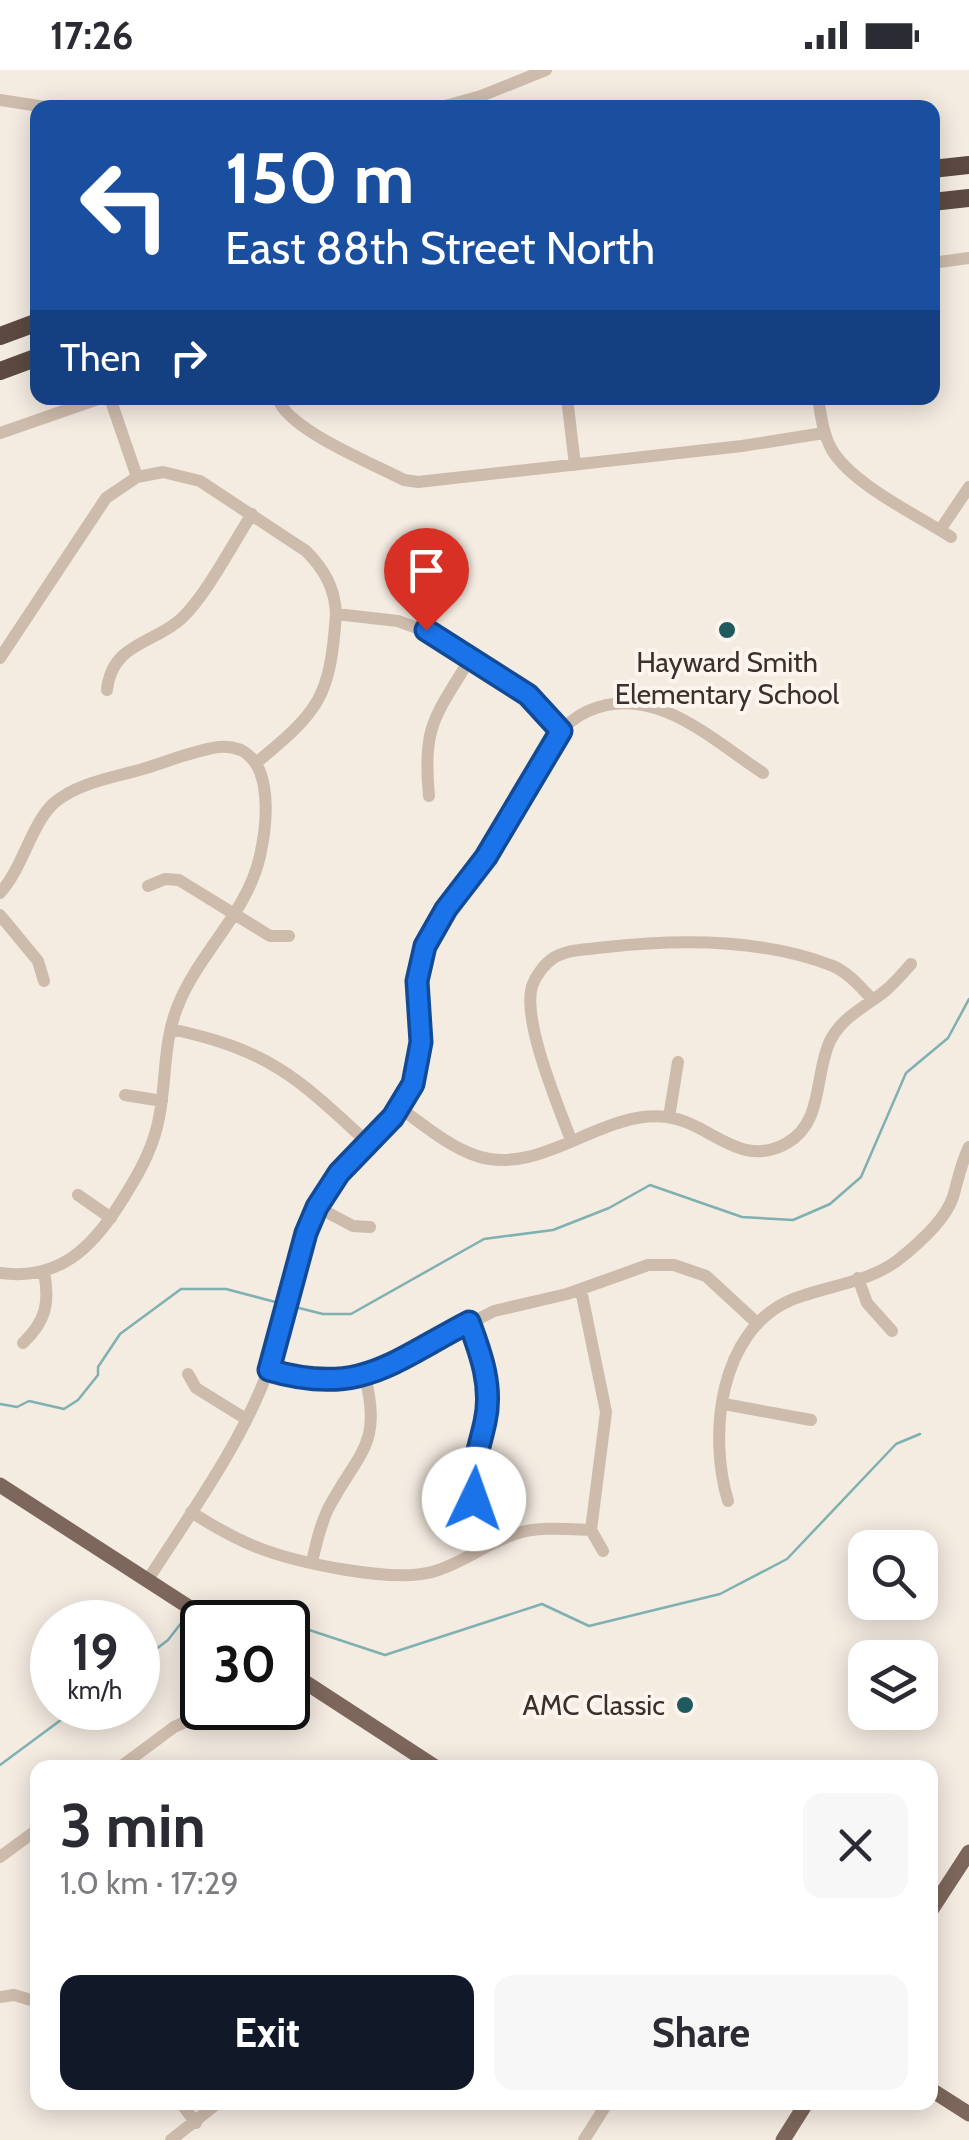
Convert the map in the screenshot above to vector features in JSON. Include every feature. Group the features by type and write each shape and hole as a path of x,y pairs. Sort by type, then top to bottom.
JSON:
{"highway":[{"path":"940,169 969,165"},
{"path":"940,201 969,198"},
{"path":"0,336 30,325"},
{"path":"0,371 30,360"}],"main road":[{"path":"0,1485 180,1601"},
{"path":"310,1685 425,1760"},
{"path":"938,1900 969,1852"},
{"path":"938,2094 969,2114"},
{"path":"783,2140 802,2110"}],"street":[{"path":"466,100 546,70"},
{"path":"0,100 30,105"},
{"path":"940,262 969,258"},
{"path":"0,433 81,405"},
{"path":"112,405 137,477"},
{"path":"281,405 291,418 404,480 418,482 742,446 824,433"},
{"path":"568,405 576,465"},
{"path":"819,405 824,433 834,454 858,478 946,533 969,487"},
{"path":"0,658 106,498 137,477 163,472 188,476 306,551 320,566 332,590 336,614 332,664 323,694 298,728 256,763"},
{"path":"107,690 115,668 128,650 162,633 188,611 252,514"},
{"path":"336,614 414,625 528,695 561,731"},
{"path":"428,796 428,738 439,709 472,658"},
{"path":"147,1580 246,1419 269,1370 317,1207 339,1173 400,1108 413,1084 420,1064 417,981 425,946 457,893 486,857 561,731 591,710 635,701 666,711 763,773"},
{"path":"0,893 19,868 47,811 75,789 221,747 240,751 256,763 265,794 261,848 252,883 185,991 171,1029 157,1128 144,1163 98,1236 75,1258 44,1272 0,1273"},
{"path":"148,886 165,878 179,880 270,936 289,936"},
{"path":"0,916 38,961 44,981"},
{"path":"571,1140 544,1065 532,1017 532,988 537,976 547,963 570,952 644,943 726,943 762,948 834,966 873,1000"},
{"path":"400,1108 447,1143 481,1158 526,1157 625,1120 669,1118 748,1152 774,1149 797,1135 812,1112 830,1040 847,1018 873,1000 911,964"},
{"path":"171,1029 269,1060 308,1087 368,1143"},
{"path":"669,1118 678,1062"},
{"path":"125,1095 162,1101"},
{"path":"728,1501 719,1462 724,1404 733,1358 756,1323 791,1300 858,1278 899,1259 941,1218 969,1147"},
{"path":"78,1196 111,1218"},
{"path":"317,1207 353,1226 370,1227"},
{"path":"269,1370 320,1381 365,1377 494,1311 581,1290 636,1267 674,1265 706,1276 756,1323"},
{"path":"23,1343 44,1319 48,1296 44,1272"},
{"path":"858,1278 867,1303 892,1331"},
{"path":"581,1290 606,1412 591,1530 602,1551"},
{"path":"469,1322 483,1361 488,1400 473,1465 474,1499 496,1542"},
{"path":"188,1374 196,1388 246,1419"},
{"path":"312,1562 329,1507 369,1440 372,1414 365,1377"},
{"path":"724,1404 811,1420"},
{"path":"191,1512 257,1548 377,1574 420,1574 460,1563 496,1542 537,1530 591,1530"},
{"path":"130,1760 180,1724"},
{"path":"0,1857 30,1835"},
{"path":"0,1997 30,1999"},
{"path":"186,2110 196,2123"},
{"path":"171,2140 210,2110"},
{"path":"584,2140 603,2110"}],"waterway":[{"path":"291,1306 323,1314 351,1314 484,1239 553,1230 609,1208 650,1185 742,1217 793,1220 830,1204 861,1177 906,1073 948,1038 969,999"},
{"path":"0,1404 17,1407 29,1401 64,1409 78,1400 98,1375 98,1367 120,1334 181,1289 226,1289 283,1304"},
{"path":"310,1630 385,1655 542,1604 589,1626 720,1594 787,1559 896,1444 920,1434"},
{"path":"160,1646 180,1625"},
{"path":"0,1765 47,1730"}],"place":[{"name":"Hayward Smith Elementary School","path":"727,630"},
{"name":"AMC Classic","path":"685,1705"}],"route":[{"path":"426,630 528,695 561,731 486,857 446,909 425,946 416,995 420,1064 413,1084 393,1117 339,1173 317,1207 306,1233 269,1370 320,1381 365,1377 469,1322 483,1361 488,1400 473,1465 474,1499"}]}
